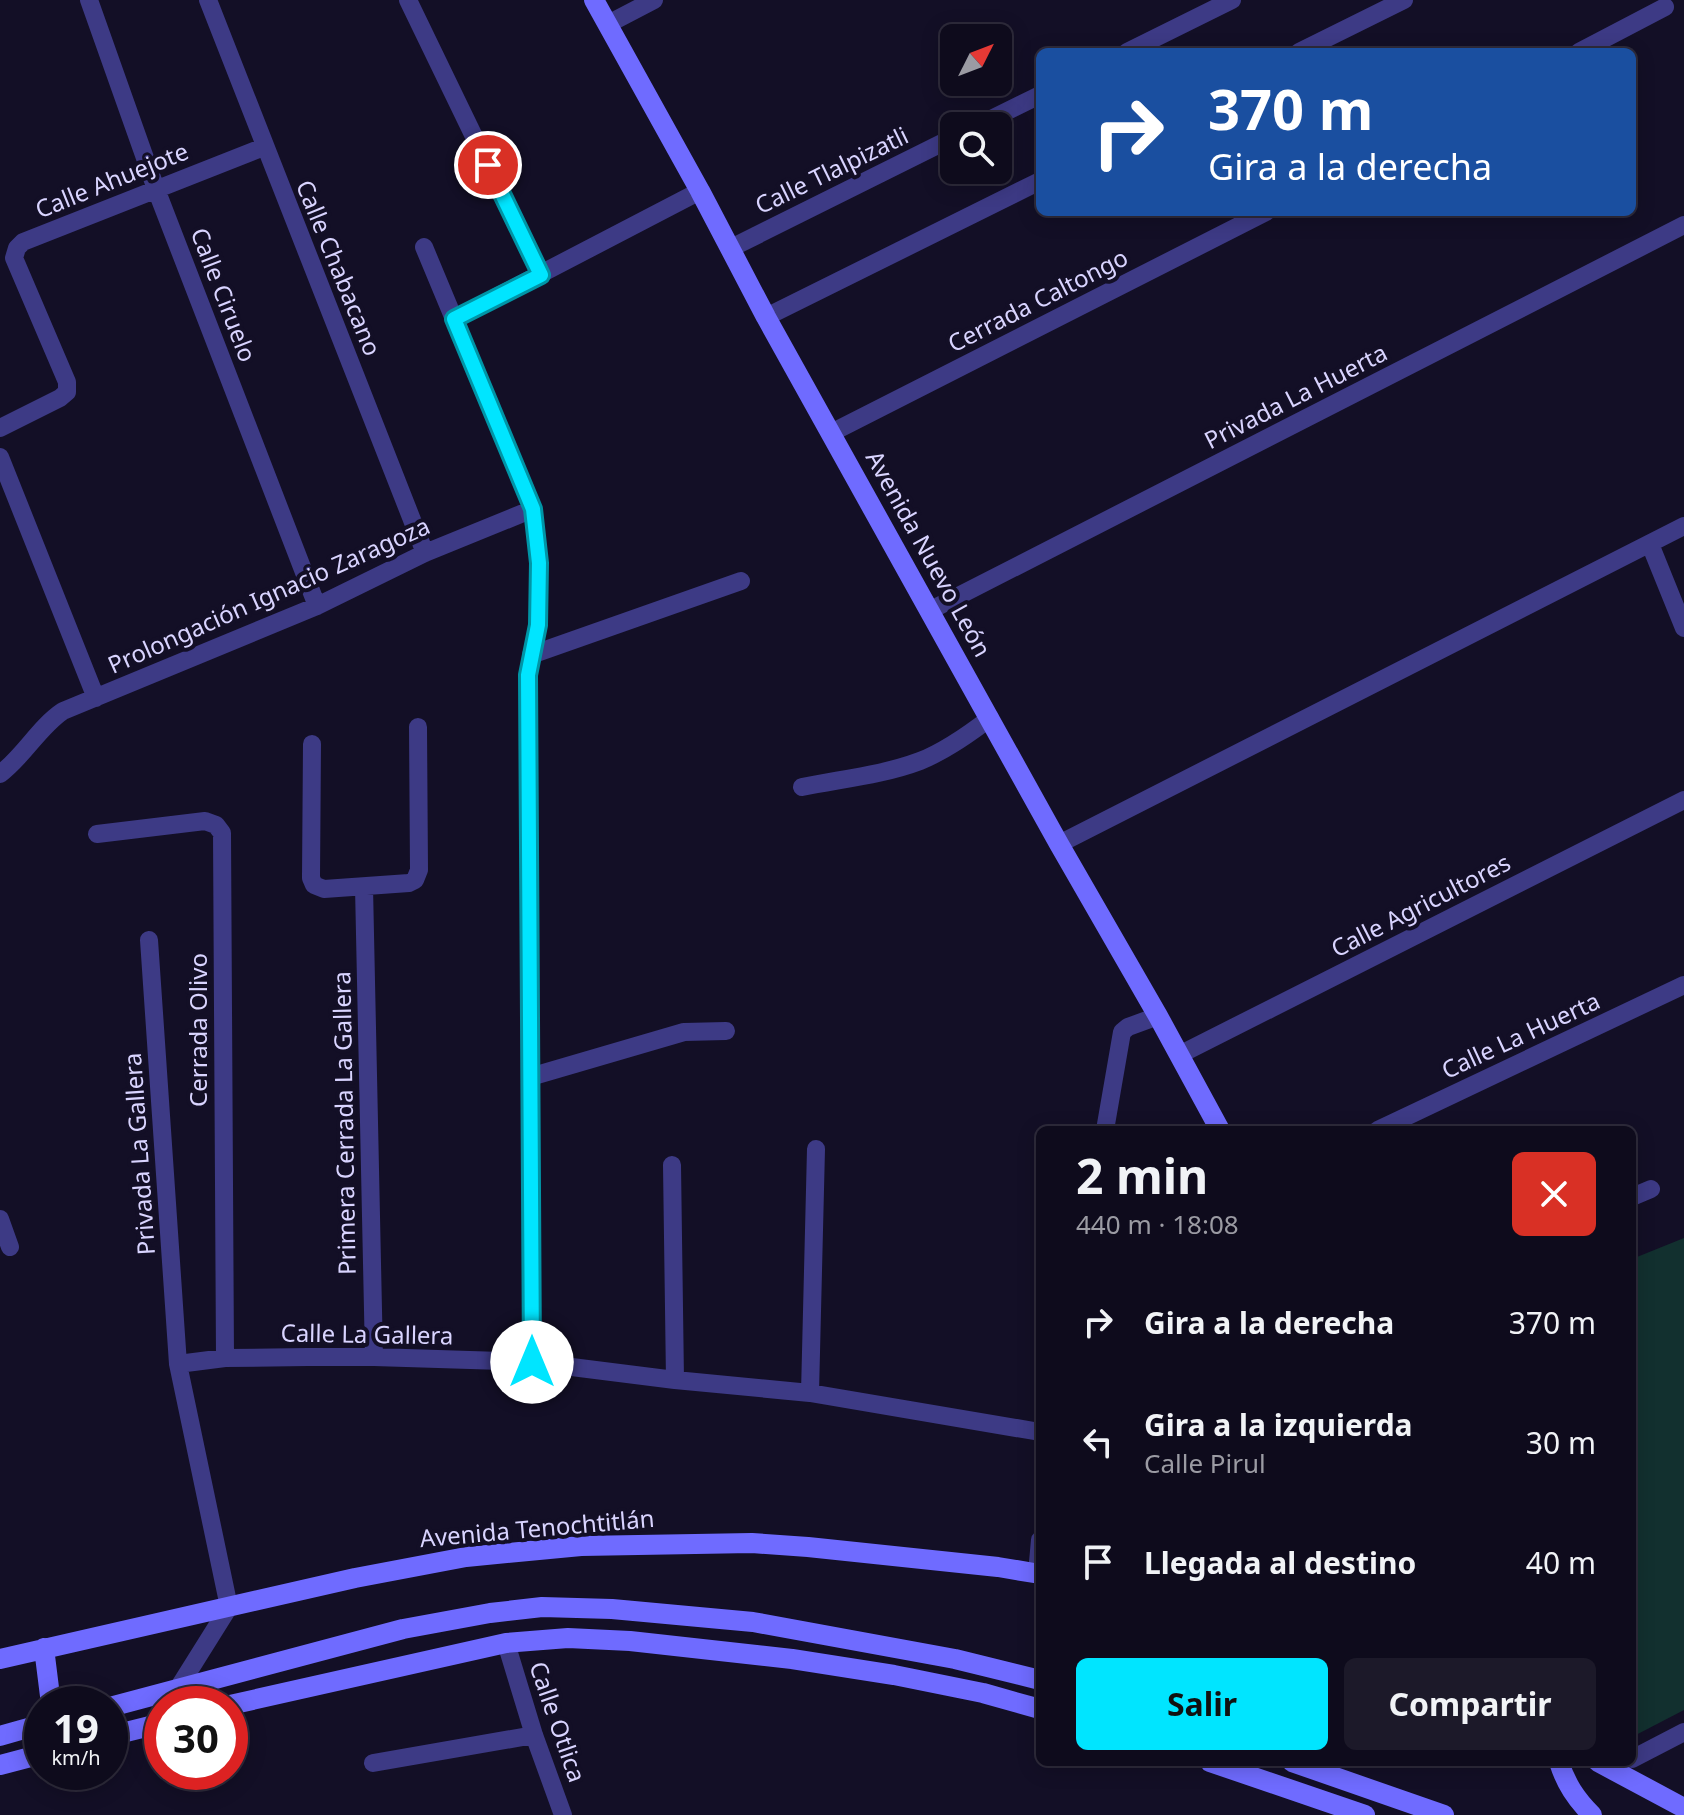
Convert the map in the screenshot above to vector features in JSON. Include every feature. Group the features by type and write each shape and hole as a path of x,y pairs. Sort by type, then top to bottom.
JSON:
{"street":[{"name":"Calle Ciruelo","path":"89,0 156,189 317,606"},
{"name":"Calle Chabacano","path":"208,0 425,553"},
{"path":"408,0 541,275"},
{"name":"Avenida Nuevo León","path":"594,0 766,317 1218,1126"},
{"path":"608,24 654,0"},
{"path":"1135,48 1232,0"},
{"path":"1307,48 1404,0"},
{"path":"1587,48 1665,7"},
{"path":"1005,112 1036,97"},
{"name":"Calle Tlalpizatli","path":"731,248 940,144"},
{"name":"Calle Ahuejote","path":"0,428 67,392 67,382 14,258 17,248 23,242 264,147"},
{"path":"766,317 1036,183"},
{"path":"454,319 700,191"},
{"name":"Cerrada Caltongo","path":"831,433 1258,216"},
{"name":"Privada La Huerta","path":"929,611 1684,225"},
{"path":"424,247 533,509 539,563 538,625 528,675 532,1362"},
{"path":"0,457 96,698"},
{"name":"Prolongación Ignacio Zaragoza","path":"0,774 63,711 317,606 425,553 533,509"},
{"path":"1059,844 1684,526"},
{"path":"1650,544 1684,628"},
{"path":"531,655 741,581"},
{"path":"802,787 920,761 966,736 990,718"},
{"path":"312,744 311,878 314,885 324,889 409,883 415,880 419,870 418,727"},
{"name":"Calle Agricultores","path":"1179,1055 1684,800"},
{"name":"Cerrada Olivo","path":"97,834 205,821 216,825 222,833 225,1358"},
{"name":"Primera Cerrada La Gallera","path":"364,887 374,1357"},
{"name":"Privada La Gallera","path":"149,940 178,1364"},
{"name":"Calle La Huerta","path":"1386,1126 1684,985"},
{"path":"1106,1126 1122,1032 1158,1016"},
{"path":"530,1077 684,1032 726,1031"},
{"path":"810,1393 816,1149"},
{"path":"672,1165 675,1380"},
{"path":"1636,1195 1651,1189"},
{"path":"0,1219 10,1247"},
{"name":"Calle La Gallera","path":"178,1364 225,1358 374,1357 532,1362 810,1393 1036,1431"},
{"path":"178,1364 229,1607 180,1686"},
{"name":"Avenida Tenochtitlán","path":"0,1659 355,1578 466,1557 581,1546 752,1543 824,1548 1036,1574"},
{"path":"192,1686 403,1629 542,1607 612,1609 753,1622 955,1659 1036,1679"},
{"path":"248,1701 506,1643 568,1638 630,1641 792,1659 894,1675 983,1693 1036,1708"},
{"name":"Calle Otlica","path":"506,1643 563,1815"},
{"path":"44,1648 49,1686"},
{"path":"0,1736 24,1729"},
{"path":"1636,1757 1684,1732"},
{"path":"373,1763 534,1735"},
{"path":"0,1765 24,1759"},
{"path":"1222,1766 1365,1815"},
{"path":"1303,1766 1444,1815"},
{"path":"1561,1766 1574,1797 1592,1815"},
{"path":"1615,1766 1684,1808"}],"green space":[{"path":"1684,1238 1684,1710 1636,1735 1636,1257"}],"route":[{"path":"488,165 541,275 454,319 533,509 539,563 538,625 528,675 532,1362"}]}
